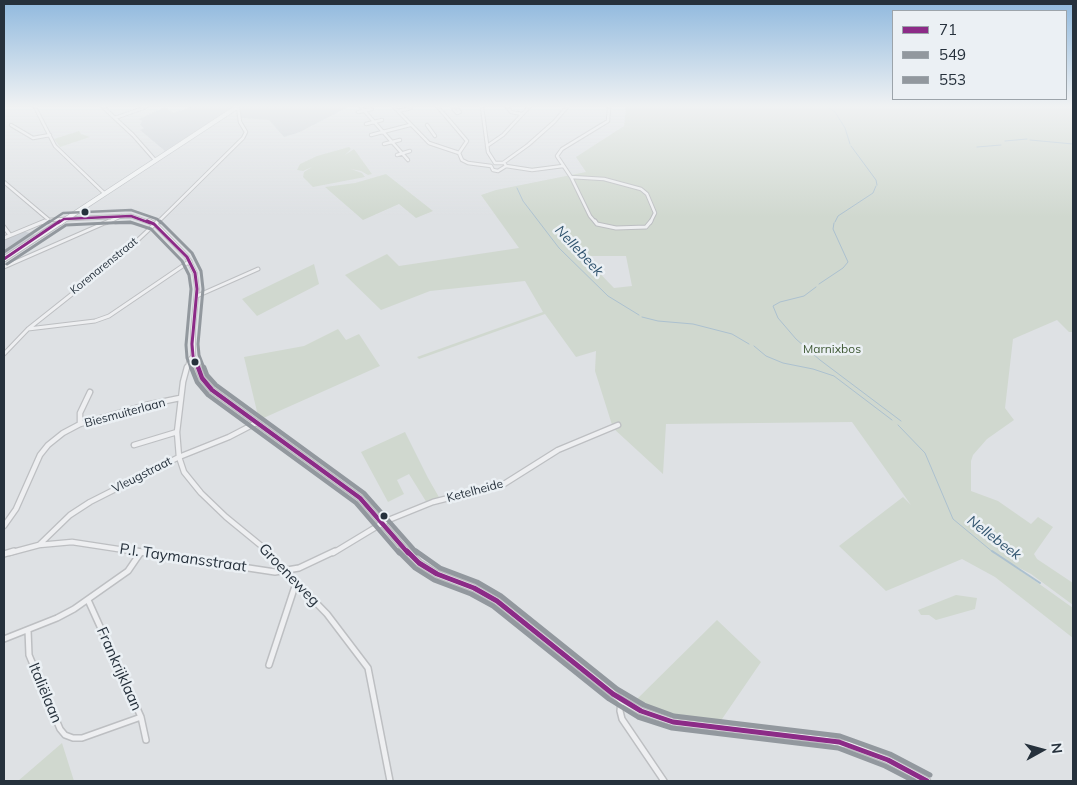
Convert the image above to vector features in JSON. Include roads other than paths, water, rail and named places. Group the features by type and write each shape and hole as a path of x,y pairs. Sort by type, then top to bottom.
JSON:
{"main road":[{"path":"4,259 64,219 74,216 104,193 180,144"}],"street":[{"path":"55,144 104,193"},
{"path":"141,144 155,160"},
{"name":"Korenarenstraat","path":"4,354 28,329 125,252 186,196 237,144"},
{"path":"393,144 408,160"},
{"path":"432,144 459,153 462,160 466,162 491,166 492,169 498,170 504,169 506,166"},
{"path":"459,153 465,144"},
{"path":"490,144 487,146 495,163"},
{"path":"491,166 495,163 503,163 528,144"},
{"path":"571,177 604,179 642,189 656,213 654,218 646,227 616,228 597,224 590,216 571,177 558,159 558,153 573,144"},
{"path":"396,155 410,151"},
{"path":"503,163 506,166 528,170 563,166"},
{"path":"528,170 532,176"},
{"path":"4,182 49,220"},
{"path":"74,216 138,217 154,224 190,261 196,278 197,296 192,337 193,356 202,378 212,390 360,498 404,549 419,563 437,574 474,588 497,600 621,700 641,711 674,722 844,744 888,760 927,781"},
{"path":"4,267 121,216"},
{"path":"4,238 49,220 64,219"},
{"path":"4,227 10,235"},
{"path":"28,329 99,320 117,312 190,261"},
{"path":"197,296 258,269"},
{"name":"Groeneweg","path":"193,356 189,360 180,398 177,432 179,457 187,476 201,493 246,534 262,544 296,584 327,614 368,668 390,781"},
{"path":"80,424 80,412 90,392"},
{"name":"Biesmuiterlaan","path":"4,526 16,509 40,455 48,445 64,433 80,424 142,406 180,398"},
{"name":"Vleugstraat","path":"40,545 70,515 90,502 179,457 229,437 256,422"},
{"name":"Ketelheide","path":"382,523 432,502 504,484 558,450 618,425"},
{"path":"134,445 177,432"},
{"name":"P.I. Taymansstraat","path":"4,554 40,545 72,542 275,572 312,564 382,523"},
{"path":"4,639 57,618 88,600 132,568 141,552"},
{"path":"269,665 296,584"},
{"name":"Frankrijklaan","path":"88,600 141,718 146,740"},
{"name":"Italiëlaan","path":"28,630 28,655 64,735 73,738 92,736 141,718"},
{"path":"621,700 620,712 622,719 664,781"}],"waterway":[{"path":"977,147 1001,145"},
{"path":"851,146 876,180 877,185"},
{"path":"835,222 838,216 873,193 876,186"},
{"name":"Nellebeek","path":"517,188 523,201 559,248 608,296 639,315"},
{"path":"819,284 843,268 848,262 833,229 834,223"},
{"path":"816,287 804,296 780,302 773,306 778,318 796,339 820,360 901,421"},
{"name":"Nellebeek","path":"642,317 658,321 693,324 732,334 749,344"},
{"name":"Nellebeek","path":"754,346 766,356 783,363 813,369 834,376 892,420"},
{"name":"Nellebeek","path":"898,425 925,453 953,519 994,553"},
{"name":"Nellebeek","path":"992,551 1040,583"}],"park label":[{"name":"Marnixbos","path":"832,349"}]}
